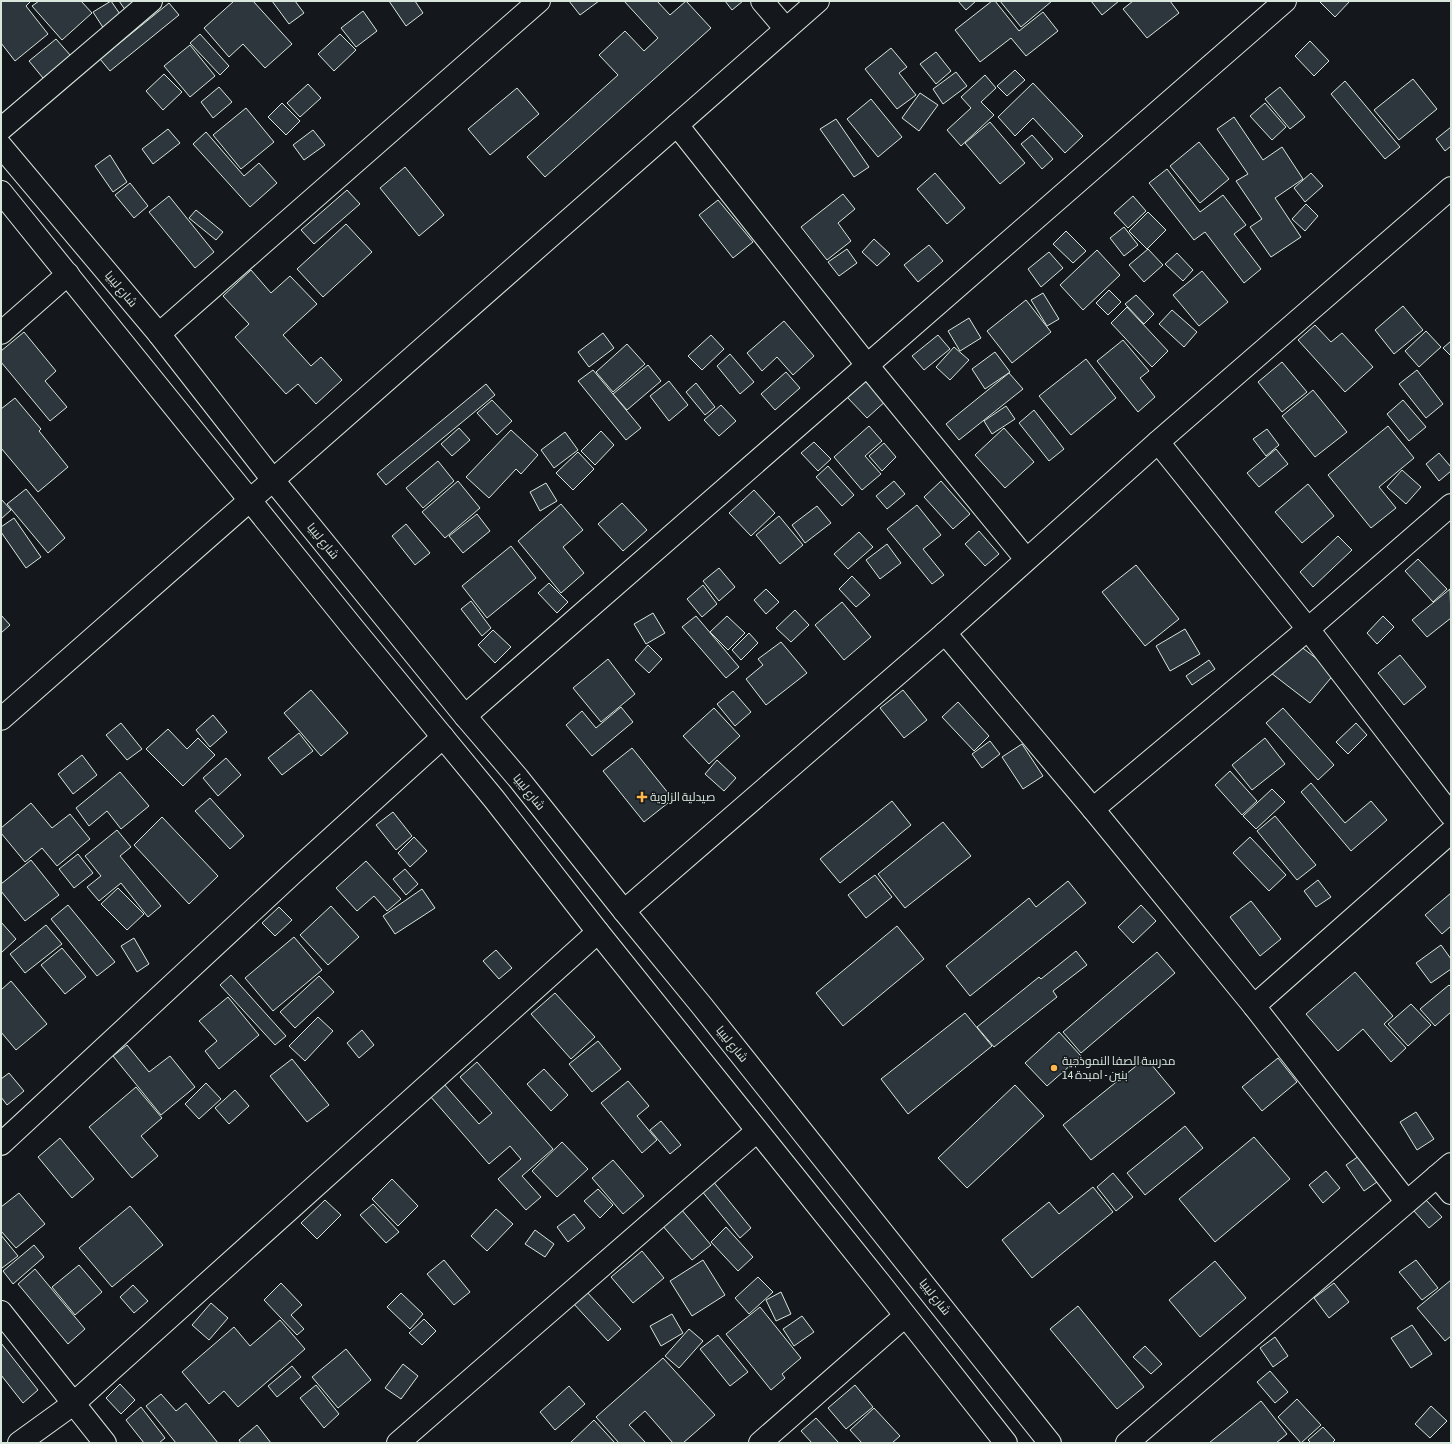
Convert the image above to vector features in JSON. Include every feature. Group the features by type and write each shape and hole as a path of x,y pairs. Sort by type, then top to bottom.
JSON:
{"street":[{"path":"1,129 151,1"},
{"path":"159,334 539,1"},
{"path":"762,1 786,29"},
{"path":"1,719 818,1"},
{"path":"465,716 1285,1"},
{"path":"677,125 867,365 1026,558"},
{"name":"شارع ليبيا","path":"1,146 159,334 273,480 465,716 518,778 905,1258 1050,1443"},
{"path":"624,911 945,633 1026,558 1451,188"},
{"path":"1,192 494,799 598,932 879,1282 1006,1443"},
{"path":"1,333 68,274"},
{"path":"1158,442 1308,629 1451,815"},
{"path":"1093,809 1308,629 1451,505"},
{"path":"945,633 1093,809 1254,1006 1406,1201"},
{"path":"1,1144 293,873 443,737"},
{"path":"494,799 518,778"},
{"path":"1254,1006 1451,832"},
{"path":"19,1443 73,1404 598,932"},
{"path":"398,1443 757,1131"},
{"path":"1127,1443 1406,1201 1444,1170 1451,1193"},
{"path":"879,1282 905,1258"},
{"path":"1,1312 105,1443"},
{"path":"760,1443 905,1316"}],"building":[{"path":"1,1 31,1 26,6 48,34 15,61 1,43"},
{"path":"39,1 81,1 92,13 62,40 32,6"},
{"path":"111,1 122,17 104,29 93,12"},
{"path":"119,1 138,1 126,11"},
{"path":"234,1 253,1 292,44 265,68 243,44 229,57 204,28"},
{"path":"272,1 295,1 304,13 289,24"},
{"path":"389,1 415,1 423,13 406,26"},
{"path":"569,1 599,1 580,15"},
{"path":"624,1 657,1 670,15 686,1 711,28 545,177 527,157 618,75 599,55 625,31 644,51 658,38"},
{"path":"725,1 743,1 732,10"},
{"path":"958,1 976,1 966,10"},
{"path":"992,1 995,1 1019,31 1043,12 1058,31 1026,56 1011,38 980,62 955,30"},
{"path":"1000,1 1052,1 1021,27"},
{"path":"1091,1 1119,1 1102,15"},
{"path":"1133,1 1170,1 1179,13 1147,38 1123,9"},
{"path":"1319,1 1350,1 1335,17"},
{"path":"169,3 179,15 110,71 100,59"},
{"path":"363,11 377,31 356,47 341,28"},
{"path":"200,34 229,66 220,75 190,43"},
{"path":"340,34 356,50 334,71 318,54"},
{"path":"56,39 71,56 43,78 29,61"},
{"path":"1310,41 1329,61 1314,76 1295,56"},
{"path":"190,45 215,76 190,97 164,66"},
{"path":"891,48 907,67 899,73 916,95 897,109 865,69"},
{"path":"936,52 951,71 936,84 920,64"},
{"path":"1015,70 1025,80 1007,96 997,86"},
{"path":"956,72 967,86 943,104 933,89"},
{"path":"164,74 182,92 163,110 146,91"},
{"path":"985,75 996,88 981,102 994,115 961,146 947,130 971,108 961,97"},
{"path":"1413,79 1437,109 1399,140 1374,110"},
{"path":"1345,81 1400,147 1385,159 1331,94"},
{"path":"1033,83 1083,136 1065,153 1033,118 1015,136 998,117"},
{"path":"308,84 321,98 300,117 287,103"},
{"path":"219,87 232,102 213,118 201,102"},
{"path":"1280,87 1305,117 1290,129 1265,99"},
{"path":"517,88 539,114 490,155 468,129"},
{"path":"920,93 938,105 919,131 902,118"},
{"path":"871,99 902,137 878,157 847,119"},
{"path":"282,103 300,121 286,135 268,117"},
{"path":"1265,103 1286,127 1272,140 1250,116"},
{"path":"246,108 274,142 241,169 213,135"},
{"path":"1234,117 1263,160 1282,147 1303,179 1275,198 1301,237 1271,257 1250,227 1262,219 1236,181 1248,174 1217,129"},
{"path":"836,119 869,167 854,177 820,129"},
{"path":"990,122 1025,163 1000,184 965,143"},
{"path":"1451,127 1451,146 1445,151 1436,139"},
{"path":"168,129 180,143 153,164 142,149"},
{"path":"313,130 325,145 304,160 293,145"},
{"path":"206,132 244,176 259,163 277,183 250,207 193,144"},
{"path":"1032,135 1053,159 1042,169 1021,144"},
{"path":"1199,142 1229,179 1200,203 1170,166"},
{"path":"110,155 127,182 113,192 95,166"},
{"path":"405,167 444,215 419,236 380,188"},
{"path":"1167,169 1200,212 1223,195 1246,225 1234,234 1261,269 1244,283 1205,232 1194,240 1149,183"},
{"path":"935,173 965,208 947,224 917,189"},
{"path":"1311,173 1323,186 1305,202 1294,188"},
{"path":"130,183 148,206 134,218 115,195"},
{"path":"347,190 360,204 314,244 301,230"},
{"path":"843,194 855,209 838,223 851,241 827,260 801,227"},
{"path":"169,196 214,252 195,268 149,212"},
{"path":"1133,196 1146,211 1128,228 1114,213"},
{"path":"718,200 753,242 733,258 699,215"},
{"path":"1306,204 1318,216 1305,231 1292,219"},
{"path":"196,210 223,232 216,240 189,218"},
{"path":"1148,212 1166,230 1147,249 1129,231"},
{"path":"346,224 372,252 323,297 297,269"},
{"path":"1124,227 1138,245 1124,256 1110,238"},
{"path":"1066,231 1086,251 1073,263 1053,244"},
{"path":"874,239 890,254 877,266 862,252"},
{"path":"929,245 943,261 918,282 904,265"},
{"path":"847,249 857,263 839,276 828,262"},
{"path":"1148,249 1163,265 1144,282 1129,265"},
{"path":"1097,250 1120,275 1083,310 1060,285"},
{"path":"1049,252 1063,268 1041,287 1028,269"},
{"path":"1177,253 1193,270 1183,281 1165,264"},
{"path":"251,270 271,293 290,276 317,304 283,335 311,366 321,357 342,380 316,404 298,384 286,394 235,337 249,324 223,296"},
{"path":"1202,271 1228,302 1199,326 1173,295"},
{"path":"1109,290 1121,302 1108,315 1096,303"},
{"path":"1043,293 1059,319 1047,326 1031,300"},
{"path":"1136,295 1154,314 1144,324 1125,304"},
{"path":"1026,300 1051,332 1012,363 987,331"},
{"path":"1403,306 1423,330 1394,354 1375,330"},
{"path":"1127,307 1168,351 1152,367 1111,323"},
{"path":"1172,310 1197,332 1184,347 1159,324"},
{"path":"969,318 981,338 960,351 948,331"},
{"path":"784,321 814,356 793,375 777,357 762,371 747,353"},
{"path":"1315,325 1331,342 1342,333 1373,367 1345,392 1298,340"},
{"path":"1426,331 1441,347 1419,367 1405,351"},
{"path":"24,332 56,371 45,381 67,407 50,421 1,362 1,351"},
{"path":"603,333 614,348 589,367 578,352"},
{"path":"711,335 724,349 702,370 688,356"},
{"path":"938,335 950,349 924,370 912,356"},
{"path":"1123,340 1149,371 1140,378 1155,397 1138,412 1097,361"},
{"path":"1451,341 1451,356 1443,348"},
{"path":"627,344 645,364 613,392 596,372"},
{"path":"954,347 969,360 950,380 936,367"},
{"path":"995,352 1010,372 985,389 972,369"},
{"path":"730,354 754,382 740,394 717,366"},
{"path":"1086,359 1116,398 1071,435 1039,396"},
{"path":"1282,362 1307,392 1282,412 1258,382"},
{"path":"648,365 661,381 627,410 613,394"},
{"path":"593,370 641,428 626,440 578,381"},
{"path":"1417,370 1443,404 1426,418 1399,384"},
{"path":"786,372 800,388 775,410 761,394"},
{"path":"1009,373 1023,389 959,440 946,424"},
{"path":"867,377 888,399 867,418 847,397"},
{"path":"669,381 688,405 669,421 650,396"},
{"path":"696,383 715,407 705,415 686,392"},
{"path":"486,384 495,395 386,485 377,474"},
{"path":"1313,390 1347,432 1315,457 1282,416"},
{"path":"15,398 41,429 39,431 68,467 38,492 1,448 1,409"},
{"path":"492,400 512,421 497,435 477,413"},
{"path":"1403,400 1426,427 1409,441 1387,414"},
{"path":"721,405 736,421 719,436 704,420"},
{"path":"1006,406 1015,419 992,434 984,421"},
{"path":"1034,410 1064,449 1049,461 1019,423"},
{"path":"869,426 882,441 865,456 881,474 862,490 834,457"},
{"path":"1388,426 1414,458 1379,487 1396,508 1371,528 1328,475"},
{"path":"459,428 470,440 452,456 441,444"},
{"path":"1004,428 1034,462 1005,488 975,455"},
{"path":"1267,429 1279,445 1266,456 1253,439"},
{"path":"511,430 538,455 521,474 516,469 489,498 466,477"},
{"path":"601,431 614,445 595,465 581,451"},
{"path":"565,432 578,450 554,468 541,450"},
{"path":"814,442 831,459 818,471 801,453"},
{"path":"884,443 896,457 882,471 869,456"},
{"path":"1276,449 1288,464 1259,487 1247,473"},
{"path":"578,452 594,469 573,490 556,473"},
{"path":"1439,453 1451,467 1451,471 1439,481 1426,464"},
{"path":"438,461 454,481 423,508 406,488"},
{"path":"828,466 854,495 842,506 816,477"},
{"path":"1402,470 1421,487 1406,504 1387,487"},
{"path":"458,481 480,508 445,538 422,512"},
{"path":"894,481 905,494 887,509 876,496"},
{"path":"941,481 970,514 953,529 924,497"},
{"path":"546,483 557,501 540,511 530,492"},
{"path":"1308,484 1334,516 1302,543 1275,512"},
{"path":"26,489 65,538 48,553 7,504"},
{"path":"754,490 775,513 751,536 729,513"},
{"path":"1,499 11,510 1,519"},
{"path":"622,503 647,530 623,551 598,524"},
{"path":"561,504 583,530 563,547 584,573 561,593 518,541"},
{"path":"917,505 941,535 923,549 944,575 932,584 887,529"},
{"path":"817,506 831,523 805,543 792,525"},
{"path":"477,514 490,531 463,553 449,536"},
{"path":"779,516 803,545 780,564 756,535"},
{"path":"14,518 41,557 26,568 1,532 1,527"},
{"path":"406,524 430,553 415,565 392,536"},
{"path":"979,531 999,554 985,566 965,544"},
{"path":"859,532 873,547 848,569 834,554"},
{"path":"1338,536 1352,550 1313,587 1300,572"},
{"path":"887,544 901,563 880,579 866,560"},
{"path":"511,546 536,578 487,618 462,586"},
{"path":"1418,559 1447,589 1433,602 1405,571"},
{"path":"1136,565 1179,619 1145,646 1102,592"},
{"path":"719,568 735,587 719,601 703,581"},
{"path":"852,576 870,595 856,607 839,589"},
{"path":"549,583 568,602 557,613 538,593"},
{"path":"703,585 717,604 702,617 687,599"},
{"path":"766,589 779,602 766,614 754,600"},
{"path":"1450,589 1451,618 1427,637 1412,620"},
{"path":"471,601 491,628 482,636 461,609"},
{"path":"842,602 871,637 844,660 815,625"},
{"path":"795,610 809,625 791,642 776,628"},
{"path":"653,613 665,633 646,644 634,624"},
{"path":"1,615 10,625 1,633"},
{"path":"696,616 739,667 726,678 682,627"},
{"path":"727,616 745,633 728,650 710,632"},
{"path":"1383,616 1394,627 1377,644 1367,633"},
{"path":"1185,629 1200,654 1170,671 1156,646"},
{"path":"493,630 511,647 495,663 478,645"},
{"path":"749,633 758,643 741,660 732,650"},
{"path":"781,642 807,673 766,705 746,679 763,665 758,659"},
{"path":"1295,642 1335,673 1310,703 1271,673"},
{"path":"648,645 662,659 649,673 635,660"},
{"path":"1400,655 1426,687 1404,705 1378,673"},
{"path":"608,659 635,694 601,722 573,688"},
{"path":"1209,660 1215,669 1192,685 1186,676"},
{"path":"311,690 348,733 321,756 284,713"},
{"path":"903,690 927,720 904,738 880,708"},
{"path":"733,691 751,712 735,726 717,704"},
{"path":"958,702 989,736 974,751 942,717"},
{"path":"621,707 633,722 592,756 566,725 582,711 596,728"},
{"path":"714,708 740,736 709,764 683,736"},
{"path":"1283,708 1334,765 1318,780 1266,723"},
{"path":"213,715 227,732 210,747 196,730"},
{"path":"121,723 142,749 127,760 106,735"},
{"path":"1356,723 1367,735 1348,754 1336,742"},
{"path":"168,729 187,749 198,738 215,755 183,786 146,749"},
{"path":"299,733 313,751 282,775 268,758"},
{"path":"1265,738 1285,764 1252,790 1232,765"},
{"path":"990,741 1000,754 982,768 972,754"},
{"path":"1022,744 1043,776 1023,789 1002,757"},
{"path":"632,748 673,799 644,822 603,771"},
{"path":"82,755 97,775 73,794 58,774"},
{"path":"226,758 241,775 218,796 203,778"},
{"path":"717,760 736,778 724,791 705,774"},
{"path":"1230,771 1257,801 1242,815 1215,785"},
{"path":"120,772 149,806 121,829 107,811 89,826 76,808"},
{"path":"1311,783 1345,823 1371,801 1387,820 1351,851 1301,792"},
{"path":"1272,789 1285,802 1256,829 1243,816"},
{"path":"210,798 244,836 230,849 195,811"},
{"path":"892,801 911,825 840,883 820,859"},
{"path":"31,803 52,828 70,814 90,839 57,866 42,848 25,862 1,833 1,828"},
{"path":"393,812 412,836 396,850 376,825"},
{"path":"1275,816 1316,865 1297,880 1257,831"},
{"path":"162,817 218,876 189,904 134,845"},
{"path":"943,822 971,856 905,908 878,874"},
{"path":"117,830 131,847 120,856 161,906 148,917 121,883 99,901 87,887 101,876 85,856"},
{"path":"414,837 427,851 410,867 398,853"},
{"path":"1250,837 1286,875 1269,891 1233,853"},
{"path":"78,854 93,873 74,888 59,869"},
{"path":"31,860 59,895 25,921 1,891 1,884"},
{"path":"366,861 401,899 387,911 374,896 357,911 336,888"},
{"path":"405,869 418,884 406,895 393,879"},
{"path":"875,875 892,897 866,918 848,895"},
{"path":"1318,880 1331,897 1316,907 1304,891"},
{"path":"1068,881 1086,903 970,996 946,966 1029,898 1036,907"},
{"path":"118,888 144,914 127,930 101,904"},
{"path":"422,889 435,908 395,934 383,916"},
{"path":"1451,893 1451,926 1442,934 1425,915"},
{"path":"1251,901 1281,939 1260,956 1230,917"},
{"path":"68,905 115,962 97,976 51,919"},
{"path":"1141,905 1156,921 1133,943 1118,927"},
{"path":"331,906 359,937 328,965 300,935"},
{"path":"279,907 292,920 275,936 262,923"},
{"path":"1,922 16,939 1,953"},
{"path":"46,925 62,944 25,973 10,954"},
{"path":"897,926 924,959 843,1026 816,993"},
{"path":"294,937 322,970 273,1011 245,978"},
{"path":"134,938 149,964 137,972 121,946"},
{"path":"1441,945 1451,959 1451,969 1431,983 1416,963"},
{"path":"62,948 86,977 65,994 41,965"},
{"path":"496,950 512,968 499,979 483,961"},
{"path":"1076,951 1087,965 1053,991 1057,997 994,1047 977,1027 1039,977 1041,979"},
{"path":"1157,952 1175,973 1081,1053 1063,1032"},
{"path":"1355,972 1393,1016 1384,1024 1406,1048 1391,1062 1363,1029 1338,1051 1306,1014"},
{"path":"231,975 286,1036 275,1045 220,985"},
{"path":"319,976 334,992 295,1028 280,1012"},
{"path":"11,981 47,1024 16,1050 1,1032 1,990"},
{"path":"1449,985 1451,987 1451,1012 1435,1026 1420,1009"},
{"path":"555,993 595,1037 571,1059 531,1014"},
{"path":"228,997 259,1035 219,1069 205,1051 217,1041 199,1021"},
{"path":"1411,1004 1431,1025 1408,1046 1388,1024"},
{"path":"965,1013 992,1046 908,1114 881,1079"},
{"path":"318,1017 333,1031 305,1061 289,1046"},
{"path":"362,1030 374,1045 359,1058 347,1043"},
{"path":"1059,1032 1081,1056 1047,1086 1025,1063"},
{"path":"598,1041 621,1069 592,1092 569,1064"},
{"path":"127,1045 149,1072 170,1056 195,1087 161,1115 113,1056"},
{"path":"1146,1058 1175,1093 1091,1160 1063,1125"},
{"path":"1278,1058 1297,1082 1262,1111 1242,1087"},
{"path":"292,1059 329,1105 307,1122 270,1076"},
{"path":"477,1062 553,1149 522,1176 541,1197 526,1210 498,1179 521,1159 510,1146 489,1164 430,1096 444,1084 479,1124 492,1113 460,1077"},
{"path":"544,1069 568,1095 551,1111 527,1084"},
{"path":"9,1073 24,1091 7,1105 1,1097 1,1079"},
{"path":"628,1081 649,1106 637,1116 657,1140 642,1153 601,1103"},
{"path":"206,1083 221,1099 199,1119 185,1104"},
{"path":"1015,1085 1044,1116 967,1188 938,1158"},
{"path":"136,1087 162,1118 141,1136 158,1156 132,1178 89,1127"},
{"path":"235,1090 249,1106 229,1124 215,1108"},
{"path":"1416,1112 1434,1139 1417,1150 1400,1122"},
{"path":"661,1121 681,1145 670,1154 650,1130"},
{"path":"1185,1126 1203,1148 1145,1195 1127,1173"},
{"path":"1254,1137 1290,1179 1215,1242 1179,1199"},
{"path":"60,1138 94,1179 72,1198 38,1157"},
{"path":"562,1142 588,1169 557,1197 532,1171"},
{"path":"1359,1156 1377,1182 1364,1191 1346,1165"},
{"path":"613,1160 644,1196 623,1214 592,1178"},
{"path":"1326,1171 1340,1188 1323,1203 1309,1185"},
{"path":"1113,1173 1133,1197 1116,1211 1097,1187"},
{"path":"392,1179 418,1206 398,1226 372,1199"},
{"path":"712,1180 751,1228 740,1238 701,1190"},
{"path":"1093,1187 1113,1212 1032,1278 1002,1240 1049,1202 1059,1214"},
{"path":"598,1189 613,1205 600,1218 584,1201"},
{"path":"19,1193 45,1224 16,1248 1,1231 1,1207"},
{"path":"325,1200 341,1215 317,1239 301,1223"},
{"path":"1426,1200 1442,1217 1429,1228 1414,1211"},
{"path":"373,1204 399,1232 386,1243 360,1215"},
{"path":"130,1206 163,1245 112,1287 79,1248"},
{"path":"496,1209 513,1224 487,1251 471,1236"},
{"path":"681,1209 711,1245 692,1260 662,1225"},
{"path":"574,1214 585,1228 568,1242 557,1227"},
{"path":"726,1227 753,1257 738,1271 711,1242"},
{"path":"535,1230 554,1244 545,1257 525,1244"},
{"path":"1,1235 18,1256 2,1268 1,1267"},
{"path":"34,1245 44,1257 13,1284 3,1271"},
{"path":"642,1251 664,1278 633,1303 611,1277"},
{"path":"444,1260 470,1292 454,1305 427,1274"},
{"path":"703,1260 725,1295 692,1316 670,1281"},
{"path":"1416,1260 1438,1288 1422,1300 1399,1272"},
{"path":"1215,1261 1246,1298 1200,1337 1169,1300"},
{"path":"79,1265 102,1292 75,1315 52,1287"},
{"path":"35,1269 85,1329 68,1344 18,1284"},
{"path":"758,1277 773,1292 749,1314 735,1298"},
{"path":"1451,1280 1451,1336 1445,1341 1417,1308"},
{"path":"281,1283 302,1305 291,1315 304,1329 297,1335 264,1300"},
{"path":"1334,1283 1349,1302 1329,1318 1314,1298"},
{"path":"133,1285 148,1301 134,1313 120,1297"},
{"path":"586,1291 621,1329 608,1341 573,1303"},
{"path":"781,1292 791,1314 776,1321 766,1300"},
{"path":"401,1293 423,1314 410,1329 387,1307"},
{"path":"211,1303 228,1318 209,1340 192,1325"},
{"path":"1078,1306 1144,1387 1117,1409 1050,1329"},
{"path":"760,1307 801,1358 782,1374 785,1378 771,1390 726,1334"},
{"path":"672,1314 683,1333 661,1346 650,1326"},
{"path":"802,1316 814,1332 794,1346 783,1329"},
{"path":"424,1319 436,1331 422,1345 409,1333"},
{"path":"280,1320 305,1349 238,1407 224,1391 209,1404 182,1372 234,1327 250,1346"},
{"path":"1412,1325 1432,1354 1411,1368 1391,1338"},
{"path":"689,1329 703,1341 679,1368 665,1356"},
{"path":"718,1335 748,1372 730,1386 700,1349"},
{"path":"1275,1337 1288,1356 1273,1367 1260,1348"},
{"path":"1,1343 38,1390 23,1403 1,1375"},
{"path":"1145,1346 1162,1364 1151,1374 1133,1357"},
{"path":"346,1349 371,1380 338,1408 312,1377"},
{"path":"663,1358 715,1415 683,1443 673,1443 645,1411 629,1425 646,1443 619,1443 596,1417"},
{"path":"403,1364 418,1376 401,1399 385,1388"},
{"path":"292,1366 301,1377 277,1397 268,1386"},
{"path":"1270,1371 1288,1392 1275,1403 1257,1382"},
{"path":"120,1384 135,1400 121,1414 106,1398"},
{"path":"316,1385 339,1414 324,1428 300,1398"},
{"path":"855,1385 873,1407 846,1429 828,1408"},
{"path":"569,1386 585,1404 555,1430 540,1412"},
{"path":"161,1394 176,1411 186,1403 218,1443 176,1443 146,1406"},
{"path":"1297,1399 1321,1425 1301,1443 1278,1417"},
{"path":"1261,1401 1287,1434 1276,1443 1209,1443"},
{"path":"1431,1406 1447,1421 1430,1438 1415,1424"},
{"path":"141,1407 165,1438 159,1443 144,1443 126,1420"},
{"path":"874,1408 900,1436 892,1443 862,1443 850,1430"},
{"path":"816,1418 839,1443 812,1443 801,1431"},
{"path":"594,1420 615,1443 570,1443"},
{"path":"257,1425 271,1443 241,1443 239,1440"},
{"path":"1323,1427 1335,1440 1332,1443 1311,1443 1308,1440"}],"place":[{"name":"صيدلية الزاوية","path":"642,797"},
{"name":"مدرسة الصفا النموذجية بنين - امبدة 14","path":"1054,1068"}]}
